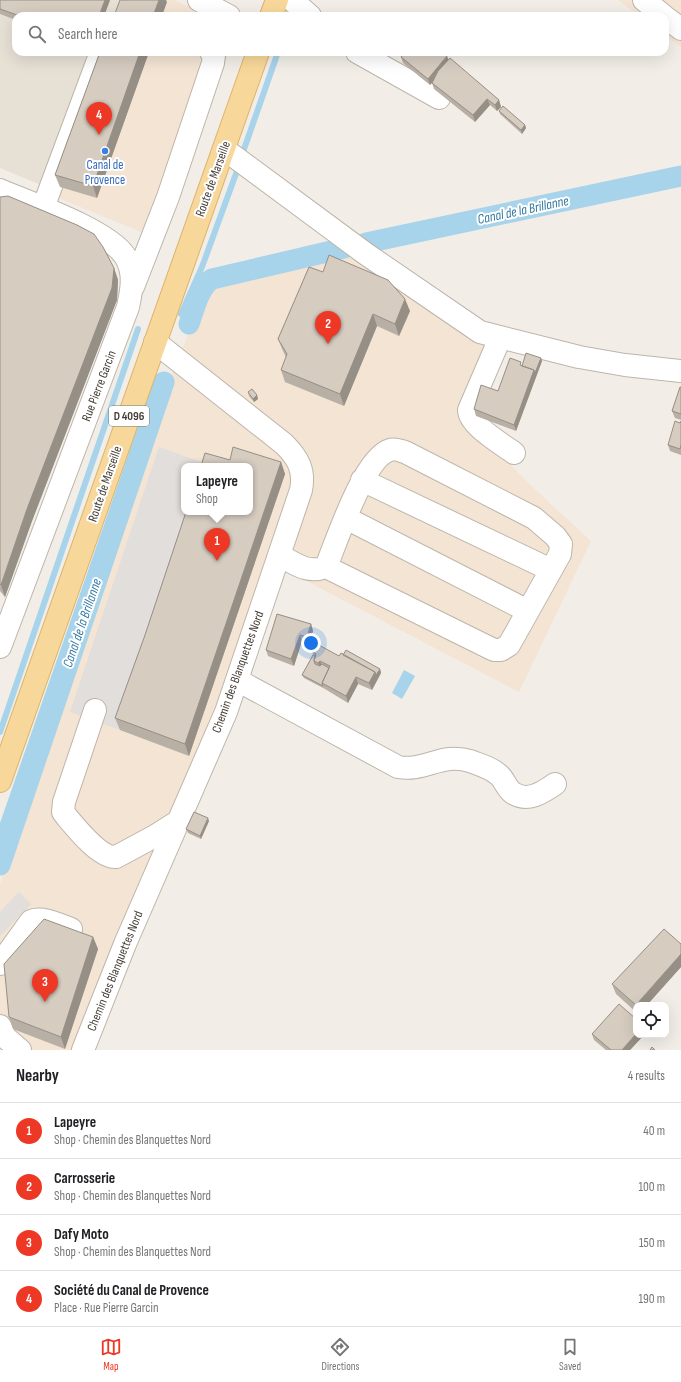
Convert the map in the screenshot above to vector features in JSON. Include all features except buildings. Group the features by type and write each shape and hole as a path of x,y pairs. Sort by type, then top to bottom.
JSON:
{"main road":[{"path":"272,12 277,0"},
{"name":"Route de Marseille","path":"0,781 257,56"}],"street":[{"path":"199,0 222,12"},
{"path":"292,0 306,12"},
{"path":"644,0 660,12"},
{"path":"669,19 681,29"},
{"path":"43,208 100,56"},
{"path":"132,290 168,197 214,63 214,56"},
{"path":"364,56 439,98"},
{"path":"224,149 338,234 473,329 484,334 579,357 625,365 681,371"},
{"name":"Rue Pierre Garcin","path":"0,190 96,233 114,244 127,261 132,276 132,290 128,307 0,647"},
{"path":"500,338 469,410 469,415 477,426 514,453"},
{"name":"Chemin des Blanquettes Nord","path":"83,1050 177,822 226,712 279,555 303,476 299,461 284,444 155,342"},
{"path":"279,555 308,570 316,571 326,568 494,650 501,650 509,645 560,554 561,544 555,536 534,518 405,452 389,450 380,456 362,480 326,568"},
{"path":"362,480 551,570"},
{"path":"346,518 528,610"},
{"path":"237,680 398,767 406,768 422,766 454,757 467,760 490,769 500,776 513,792 526,797 540,794 555,784"},
{"path":"95,710 64,802 63,812 98,849 112,857 116,857 177,822"},
{"path":"0,964 31,921 35,919 44,920 78,932"},
{"path":"0,1026 5,1037 20,1050"}],"shaded area":[{"path":"0,0 124,0 120,12 12,12 12,56 103,56 46,187 0,168"},
{"path":"126,0 175,0 200,12 122,12"},
{"path":"618,0 681,0 681,47 669,38 669,12 634,12"},
{"path":"106,56 228,56 162,238 153,237 54,196"},
{"path":"353,253 489,345 464,419 539,493 591,541 519,692 270,562 231,676 79,1050 0,1050 0,884 168,384 208,286"},
{"path":"159,447 203,463 181,463 181,515 193,515 120,730 70,712"},
{"path":"19,892 31,904 0,936 0,912"}],"water":[{"path":"404,670 415,676 402,699 392,693"}],"waterway":[{"path":"242,155 277,56"},
{"path":"181,314 202,267 237,171"},
{"name":"Canal de la Brillanne","path":"366,243 681,176"},
{"name":"Canal de la Brillanne","path":"189,324 200,293 212,279 344,248"},
{"path":"0,732 138,329"},
{"name":"Canal de la Brillanne","path":"0,865 164,382"},
{"path":"0,832 156,385"}],"place":[{"name":"Société du Canal de Provence","path":"99,135"},
{"name":"Canal de Provence","path":"105,151"},
{"name":"Carrosserie","path":"328,344"},
{"name":"Lapeyre","path":"217,561"},
{"name":"Dafy Moto","path":"45,1002"}]}
